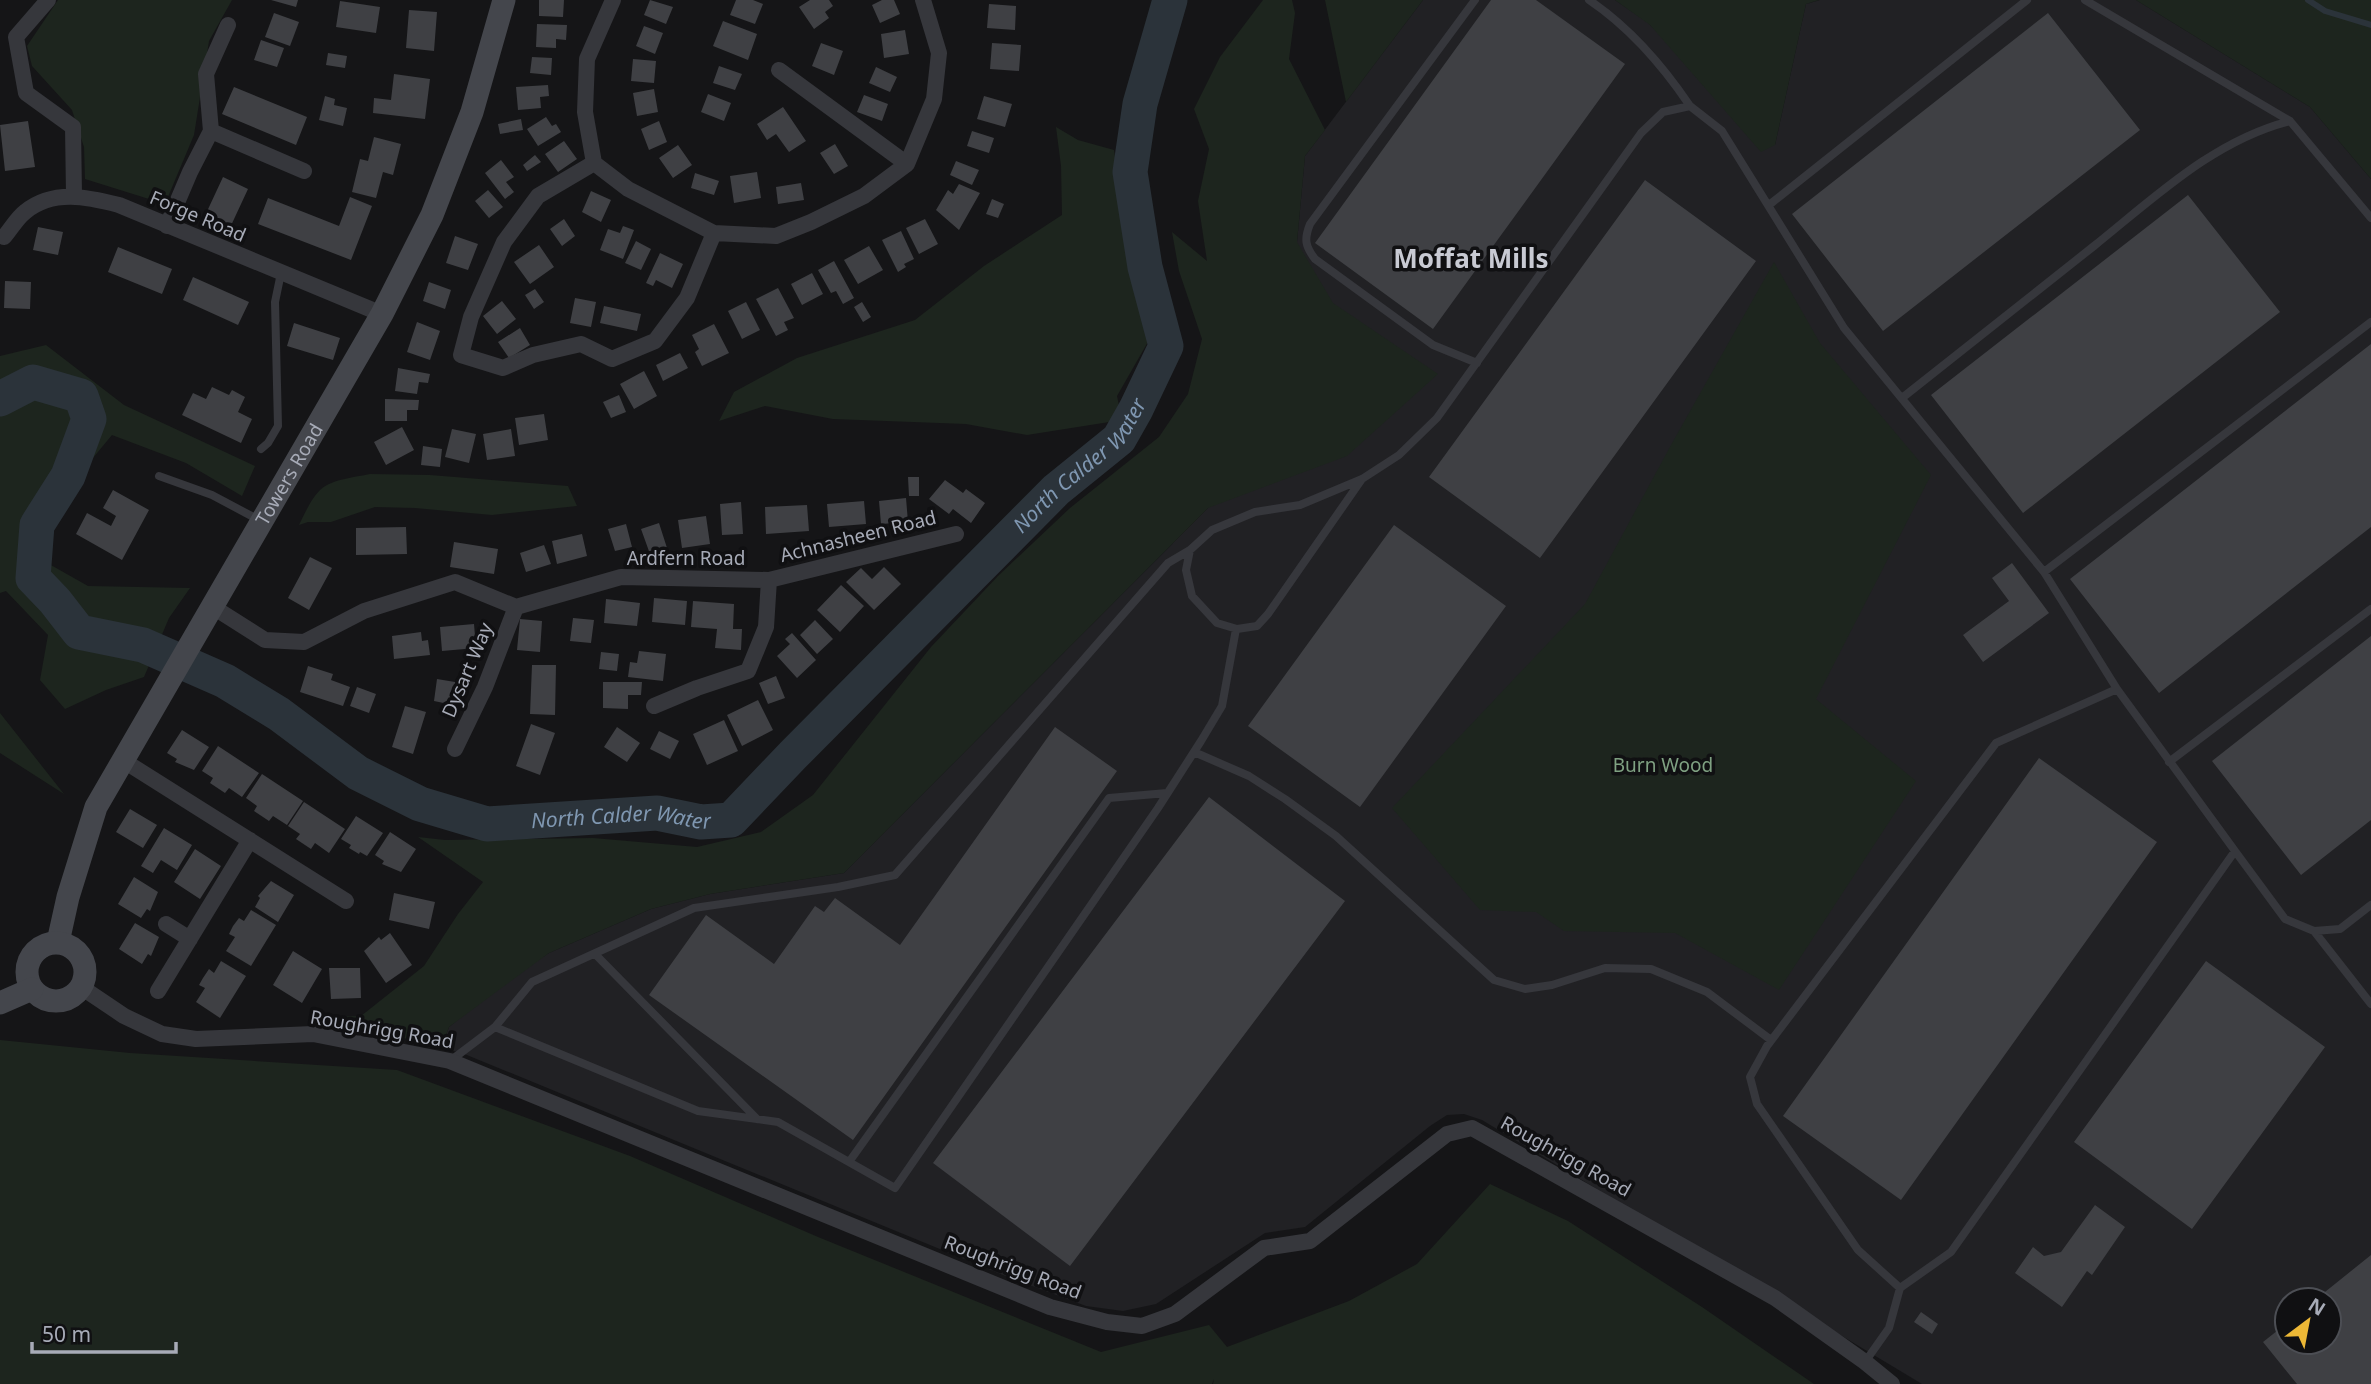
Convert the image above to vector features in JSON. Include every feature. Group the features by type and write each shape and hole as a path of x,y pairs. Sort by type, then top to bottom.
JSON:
{"street":[{"path":"48,0 16,37 26,93 73,127 74,195"},
{"name":"Towers Road","path":"58,942 71,886 96,807 382,314 437,202 472,112 502,0"},
{"path":"613,0 587,59 585,112 594,163 628,189 714,233 775,236 864,196 907,164 933,99 939,53 923,0"},
{"path":"167,226 211,131 206,74 228,24"},
{"path":"779,71 907,164"},
{"path":"211,131 304,172"},
{"path":"594,163 538,196 504,242 471,317 461,355 503,368 533,355 581,344 612,359 655,341 687,298 714,233"},
{"name":"Forge Road","path":"4,237 25,212 50,199 74,195 120,205 382,314"},
{"name":"Achnasheen Road","path":"769,580 956,534"},
{"name":"Ardfern Road","path":"516,607 621,578 769,580"},
{"path":"654,706 748,671 766,628 769,580"},
{"path":"213,607 265,640 304,642 364,611 455,582 516,607"},
{"name":"Dysart Way","path":"455,749 485,687 516,607"},
{"path":"124,761 346,901"},
{"path":"158,991 250,840"},
{"path":"166,924 190,939"},
{"path":"58,942 70,945 83,958 86,971 81,987 74,995 56,1001 41,997 32,989 27,971 29,961 40,948 58,942"},
{"name":"Roughrigg Road","path":"81,987 124,1016 162,1034 196,1039 313,1034 450,1061 1051,1307 1107,1322 1142,1326 1175,1314 1264,1248 1310,1241 1447,1134 1472,1128 1774,1298 1892,1384"},
{"path":"0,1003 32,989"}],"lane":[{"path":"1475,0 1310,224 1305,236 1306,247 1315,258 1433,345 1477,363"},
{"path":"1589,0 1604,10 1665,68 1690,106 1722,131 1844,328 2044,572 2117,689 2285,919 2314,932 2371,1004"},
{"path":"1769,205 2026,0"},
{"path":"2085,0 2290,121 2371,218"},
{"path":"450,1061 495,1027 532,982 694,908 838,887 895,875 1168,563 1190,550 1212,530 1255,512 1300,505 1362,479 1399,455 1437,418 1641,133 1663,111 1690,106"},
{"path":"1902,398 2181,177 2231,143 2271,125 2290,121"},
{"path":"261,449 278,426 275,302 281,273"},
{"path":"2044,572 2371,322"},
{"path":"159,476 212,495 261,521"},
{"path":"1190,550 1186,570 1192,596 1217,623 1236,629 1257,626 1362,479"},
{"path":"2169,762 2371,609"},
{"path":"495,1027 698,1111 778,1122 895,1188 1194,752 1222,706 1236,629"},
{"path":"1900,1287 1858,1250 1757,1104 1750,1077 1771,1040 1996,743 2117,689"},
{"path":"1194,752 1249,776 1336,836 1494,979 1525,989 1552,985 1605,968 1651,969 1707,992 1771,1040"},
{"path":"849,1162 1110,798 1167,793"},
{"path":"1865,1362 1889,1328 1900,1287 1951,1252 2235,851"},
{"path":"2314,932 2340,929 2371,905"},
{"path":"596,955 757,1119"}],"shaded area":[{"path":"1423,0 1615,0 1647,22 1775,145 1806,4 1820,0 2136,0 2310,107 2371,179 2371,1384 1922,1384 1482,1120 1464,1114 1447,1115 1430,1126 1305,1227 1265,1233 1156,1304 1123,1311 1086,1306 1008,1277 462,1053 441,1048 449,1027 510,978 549,953 651,909 710,894 844,873 1208,508 1297,242 1305,156"}],"green space":[{"path":"58,0 232,0 209,41 194,135 165,204 85,179 84,147 72,110 32,66 27,46"},
{"path":"1263,0 1292,0 1295,13 1289,59 1325,130 1305,156 1297,242 1333,303 1438,374 1347,456 1208,508 844,873 710,894 651,909 549,953 449,1027 441,1048 326,1017 361,1016 424,966 483,882 418,837 445,840 593,838 697,847 761,832 813,795 931,647 998,576 1070,508 1159,437 1188,394 1202,339 1179,271 1172,232 1207,261 1198,201 1209,149 1194,109 1220,57"},
{"path":"1325,0 1423,0 1346,102"},
{"path":"1615,0 1819,0 1806,4 1775,145 1761,152 1650,25"},
{"path":"2136,0 2371,0 2371,179 2310,107"},
{"path":"1056,127 1078,140 1114,150 1129,251 1153,333 1117,396 1122,420 1027,435 966,424 833,419 765,406 719,421 734,392 797,358 915,320 984,266 1062,215 1061,166"},
{"name":"Burn Wood","path":"1774,262 1820,343 1931,475 1816,699 1916,781 1779,990 1675,933 1564,931 1536,912 1480,910 1392,808 1585,604"},
{"path":"46,345 124,405 255,466 242,496 186,463 112,435 19,547 88,586 190,588 169,618 144,677 106,690 65,709 40,680 48,635 6,591 0,593 0,356"},
{"path":"370,474 430,475 568,486 577,506 492,515 375,507 331,522 308,522 299,525 312,500 325,486"},
{"path":"0,713 64,794 0,753"},
{"path":"0,1040 130,1053 397,1070 630,1156 818,1237 1101,1352 1209,1325 1227,1347 1349,1301 1417,1264 1490,1184 1568,1221 1702,1307 1814,1384 1213,1384 1214,1379 1212,1384 0,1384"}],"building":[{"path":"271,0 298,0 296,7"},
{"path":"539,0 564,0 563,17 539,16"},
{"path":"650,0 673,7 666,24 644,15"},
{"path":"736,0 753,0 763,4 755,24 730,15"},
{"path":"810,0 829,0 833,6 825,12 829,18 814,29 799,7"},
{"path":"882,0 894,0 900,14 880,23 872,5"},
{"path":"1491,0 1536,0 1625,64 1433,329 1315,243"},
{"path":"340,1 380,7 376,33 336,27"},
{"path":"989,4 1016,6 1015,30 987,28"},
{"path":"409,10 437,12 434,51 406,48"},
{"path":"274,13 299,22 290,46 265,37"},
{"path":"2048,13 2140,130 1883,331 1792,214"},
{"path":"723,21 757,34 748,60 713,46"},
{"path":"537,24 567,25 566,40 556,39 556,48 536,47"},
{"path":"644,26 663,33 655,54 636,46"},
{"path":"905,30 909,54 884,58 881,34"},
{"path":"261,40 284,48 277,67 254,60"},
{"path":"821,43 843,51 834,75 812,66"},
{"path":"992,43 1021,45 1019,71 990,69"},
{"path":"328,53 347,56 345,68 326,65"},
{"path":"532,57 552,58 551,75 530,73"},
{"path":"633,59 656,61 654,83 631,81"},
{"path":"719,66 742,74 735,90 713,83"},
{"path":"876,67 897,77 890,92 869,83"},
{"path":"394,74 430,79 425,119 373,113 374,98 391,100"},
{"path":"548,85 549,96 540,97 541,108 518,110 516,87"},
{"path":"234,87 307,117 296,145 222,114"},
{"path":"654,89 658,112 637,116 633,93"},
{"path":"708,94 731,103 724,121 701,112"},
{"path":"864,95 888,104 882,121 857,112"},
{"path":"325,96 335,99 334,105 347,108 343,126 319,120"},
{"path":"984,96 1012,104 1005,127 977,119"},
{"path":"783,107 806,141 789,152 776,134 767,140 757,124"},
{"path":"546,117 552,126 556,124 561,132 538,146 527,129"},
{"path":"521,119 523,130 500,134 498,124"},
{"path":"28,121 35,167 5,171 0,125"},
{"path":"659,121 667,142 649,150 641,129"},
{"path":"972,131 994,138 989,153 967,146"},
{"path":"374,137 401,144 393,175 383,172 376,198 352,192 360,159 368,161"},
{"path":"564,141 577,159 558,172 545,154"},
{"path":"835,144 848,166 834,174 820,153"},
{"path":"678,145 692,165 673,178 659,158"},
{"path":"535,155 541,162 527,171 523,165"},
{"path":"501,160 514,177 506,182 514,192 505,199 485,173"},
{"path":"956,161 979,170 972,185 950,175"},
{"path":"757,172 761,198 734,203 730,176"},
{"path":"695,173 719,181 714,195 691,188"},
{"path":"223,177 248,189 228,232 203,220"},
{"path":"1645,180 1756,261 1540,558 1429,477"},
{"path":"801,183 804,200 778,204 776,187"},
{"path":"959,184 980,193 959,230 936,210 948,190 953,194"},
{"path":"488,190 503,207 489,218 475,201"},
{"path":"591,191 611,200 601,222 582,212"},
{"path":"2188,195 2280,312 2023,513 1931,395"},
{"path":"350,197 372,206 351,260 258,224 268,198 339,226"},
{"path":"992,199 1004,204 998,218 986,214"},
{"path":"564,219 575,236 562,246 550,229"},
{"path":"925,219 938,244 919,254 906,228"},
{"path":"623,226 634,230 623,259 600,250 608,229 620,233"},
{"path":"38,227 63,232 58,255 33,250"},
{"path":"901,231 914,259 904,264 906,267 898,272 882,240"},
{"path":"455,236 478,244 468,270 446,263"},
{"path":"636,241 651,249 641,270 625,263"},
{"path":"539,245 554,267 530,284 514,262"},
{"path":"869,246 883,270 858,284 844,260"},
{"path":"118,247 172,269 162,294 108,272"},
{"path":"660,253 683,264 672,288 656,280 653,286 646,283"},
{"path":"834,261 854,298 843,304 836,291 831,293 818,270"},
{"path":"812,273 823,294 802,305 791,284"},
{"path":"193,277 249,302 238,325 183,300"},
{"path":"5,281 31,282 30,309 4,308"},
{"path":"429,282 451,290 445,309 423,301"},
{"path":"778,288 794,318 784,322 788,330 776,336 756,299"},
{"path":"535,289 544,302 534,309 525,295"},
{"path":"575,298 596,302 591,327 570,323"},
{"path":"502,301 516,319 497,334 483,316"},
{"path":"746,302 760,330 742,339 728,311"},
{"path":"862,302 871,317 863,322 854,307"},
{"path":"604,306 641,314 637,331 600,323"},
{"path":"417,322 440,331 430,360 407,352"},
{"path":"294,323 340,338 333,360 287,346"},
{"path":"714,324 729,353 702,366 695,352 699,349 692,335"},
{"path":"520,328 530,345 509,358 498,342"},
{"path":"2371,344 2371,527 2159,693 2070,579"},
{"path":"680,353 688,368 663,381 656,365"},
{"path":"398,368 430,374 428,383 419,382 417,394 395,391"},
{"path":"644,371 657,396 634,409 620,384"},
{"path":"212,387 229,395 232,390 245,397 238,412 252,419 241,443 182,415 193,393 206,399"},
{"path":"619,395 626,412 611,418 603,402"},
{"path":"385,399 419,400 418,410 407,410 407,421 385,421"},
{"path":"544,414 548,440 519,445 515,418"},
{"path":"402,427 414,450 386,465 374,442"},
{"path":"452,429 476,434 469,463 445,457"},
{"path":"511,429 515,456 487,460 483,434"},
{"path":"423,446 442,449 440,467 421,465"},
{"path":"908,477 919,477 919,496 909,496"},
{"path":"945,480 963,493 966,489 985,503 971,523 953,509 949,514 929,499"},
{"path":"113,490 149,510 122,560 76,534 87,513 111,526 116,516 103,508"},
{"path":"906,498 908,522 881,524 879,501"},
{"path":"864,501 866,524 829,527 827,504"},
{"path":"741,502 743,534 722,535 720,504"},
{"path":"807,505 809,531 766,534 765,507"},
{"path":"706,516 710,544 682,548 678,520"},
{"path":"659,523 667,548 650,554 641,529"},
{"path":"626,524 632,547 615,551 608,529"},
{"path":"1394,525 1506,606 1360,807 1248,726"},
{"path":"406,527 407,554 356,555 356,528"},
{"path":"582,534 587,556 557,564 552,541"},
{"path":"454,542 498,549 494,574 450,567"},
{"path":"544,545 551,564 526,572 520,553"},
{"path":"310,557 332,568 309,610 288,598"},
{"path":"2012,563 2049,613 1983,662 1963,635 2009,601 1992,578"},
{"path":"884,567 901,584 874,610 846,582 861,568 872,579"},
{"path":"841,585 864,606 840,632 817,610"},
{"path":"654,598 687,601 685,625 652,622"},
{"path":"606,599 640,603 637,626 604,623"},
{"path":"693,601 734,604 733,629 742,629 741,650 715,648 717,629 691,627"},
{"path":"573,618 594,620 591,643 570,641"},
{"path":"520,619 542,621 540,652 517,650"},
{"path":"815,620 833,639 817,654 800,635"},
{"path":"474,624 476,648 442,651 440,627"},
{"path":"421,632 422,641 428,640 430,655 394,659 392,636"},
{"path":"792,633 816,660 797,678 777,656 790,644 785,639"},
{"path":"2371,636 2371,820 2301,875 2212,761"},
{"path":"639,651 666,654 663,681 628,677 630,662 637,663"},
{"path":"601,652 619,654 617,671 599,669"},
{"path":"532,665 556,665 555,715 530,714"},
{"path":"308,666 333,674 331,680 350,687 343,706 300,692"},
{"path":"776,676 785,698 768,704 759,683"},
{"path":"437,679 461,683 458,706 434,701"},
{"path":"603,682 642,682 641,695 628,695 628,709 603,708"},
{"path":"357,687 376,694 369,713 350,706"},
{"path":"758,700 773,730 742,746 727,715"},
{"path":"405,706 426,712 413,754 392,747"},
{"path":"724,720 738,751 707,765 693,734"},
{"path":"531,724 555,733 540,775 516,766"},
{"path":"617,727 640,743 627,762 604,747"},
{"path":"1055,727 1117,771 853,1140 649,995 706,915 774,964 815,906 824,912 835,898 900,945"},
{"path":"182,730 209,747 194,770 175,762 177,759 167,753"},
{"path":"659,731 679,741 670,759 650,749"},
{"path":"218,746 259,773 242,797 229,788 225,793 210,783 213,778 202,771"},
{"path":"2039,758 2157,842 1901,1200 1783,1116"},
{"path":"262,774 303,801 287,825 273,816 269,821 254,811 257,806 246,798"},
{"path":"1209,797 1345,901 1070,1266 933,1163"},
{"path":"304,802 345,829 329,853 315,843 311,849 296,839 300,834 288,826"},
{"path":"130,809 157,825 143,848 116,832"},
{"path":"356,816 383,833 367,856 349,848 351,845 341,839"},
{"path":"164,828 192,845 177,870 161,860 153,873 141,866"},
{"path":"390,832 416,849 401,872 382,864 384,861 375,855"},
{"path":"195,849 221,866 200,899 174,882"},
{"path":"134,877 158,892 150,911 147,909 141,918 118,904"},
{"path":"271,881 294,895 278,922 255,907 260,898 258,896"},
{"path":"394,893 435,902 429,929 389,920"},
{"path":"251,910 276,925 251,966 226,951 235,937 229,934 233,926 239,918 244,921"},
{"path":"135,923 159,937 151,956 148,954 142,964 119,949"},
{"path":"390,933 412,965 386,983 364,951 379,937 381,940"},
{"path":"293,951 322,969 302,1003 273,985"},
{"path":"221,961 246,976 220,1018 196,1002 205,988 199,985 203,978 209,969 214,973"},
{"path":"2206,961 2325,1047 2192,1229 2074,1142"},
{"path":"329,968 360,968 361,998 331,999"},
{"path":"2095,1205 2125,1227 2092,1275 2087,1271 2062,1307 2015,1273 2033,1247 2044,1256 2061,1252"},
{"path":"2371,1255 2371,1384 2297,1384 2274,1356 2343,1356 2343,1286 2332,1286"},
{"path":"1921,1312 1938,1324 1932,1334 1914,1322"},
{"path":"2273,1334 2273,1354 2263,1342"}],"waterway":[{"name":"North Calder Water","path":"0,399 33,382 81,396 89,419 68,476 37,525 33,578 79,632 143,645 225,681 279,714 358,773 420,804 487,824 657,813 701,822 731,820 1056,490 1119,439 1136,409 1166,346 1145,267 1130,172 1140,104 1170,0"},
{"path":"2308,0 2325,11 2371,25"}],"district":[{"name":"Moffat Mills","path":"1471,259"}]}
